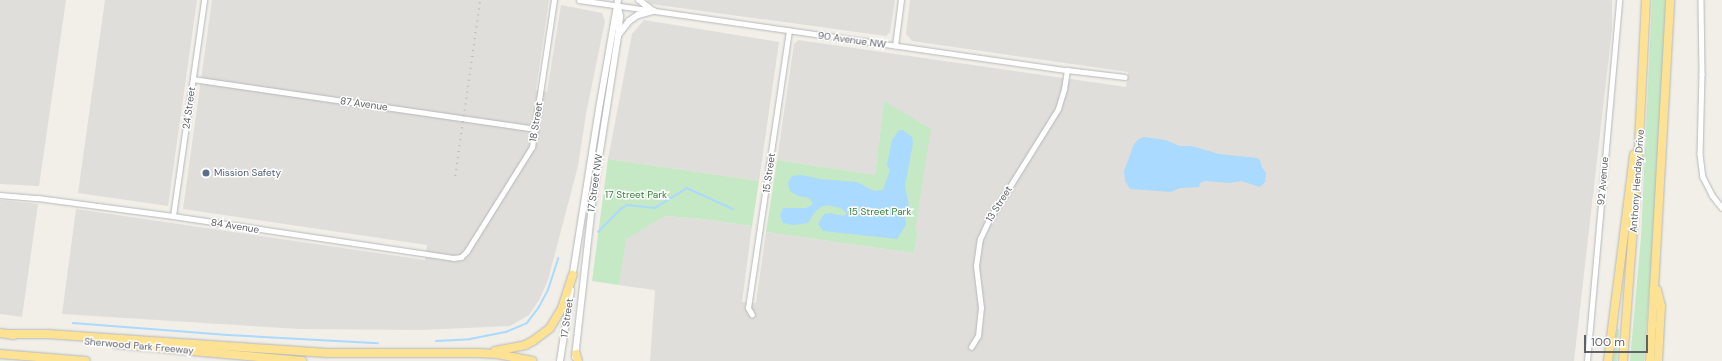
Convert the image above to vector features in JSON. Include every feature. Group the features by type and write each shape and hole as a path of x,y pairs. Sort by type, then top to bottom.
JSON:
{"highway":[{"name":"Anthony Henday Drive","path":"1623,361 1631,283 1646,0"},
{"path":"1650,361 1670,0"},
{"path":"1608,361 1633,162 1640,129"},
{"path":"478,353 525,345 542,335 550,328 559,315 573,275"},
{"path":"1655,284 1661,306 1658,361"},
{"name":"Sherwood Park Freeway","path":"0,333 302,361"},
{"path":"10,334 47,334 327,353 478,353 497,354 532,361"},
{"name":"Sherwood Park Freeway","path":"0,354 86,361"}],"main road":[{"path":"639,0 653,11"},
{"name":"17 Street NW","path":"576,359 593,196 618,36 620,16 618,3"},
{"name":"17 Street NW","path":"573,275 596,126 618,3"},
{"path":"618,36 629,21 638,15 653,11"},
{"name":"17 Street","path":"560,361 573,275"}],"street":[{"name":"24 Street","path":"173,216 204,0"},
{"name":"18 Street","path":"467,251 532,147 554,0"},
{"name":"90 Avenue NW","path":"579,0 618,3 653,11 1124,77"},
{"path":"895,46 901,0"},
{"name":"92 Avenue","path":"1587,361 1618,0"},
{"path":"1700,0 1702,74 1700,154 1703,177 1712,196 1722,208"},
{"name":"15 Street","path":"752,315 748,308 789,30"},
{"name":"13 Street","path":"971,347 978,336 981,312 981,300 976,266 980,239 989,220 1058,109 1064,89 1067,70"},
{"name":"87 Avenue","path":"193,79 534,129"},
{"name":"84 Avenue","path":"0,195 38,198 173,216 453,258 461,256 467,251"}],"shaded area":[{"path":"0,0 66,0 39,186 0,184"},
{"path":"105,0 197,0 168,206 78,193"},
{"path":"212,0 549,0 536,90 547,92 561,5 602,13 605,21 586,114 578,166 548,280 539,300 529,315 510,326 422,330 299,329 62,314 76,209 425,260 427,245 183,209"},
{"path":"647,0 895,0 890,32 886,36 651,4"},
{"path":"910,0 1612,0 1612,29 1574,361 650,361 655,291 619,285 625,239 665,216 704,219 752,226 742,302 756,303 766,232 914,253 918,231 915,230 884,102 875,175 777,160 794,44 798,40 1126,87 1128,72 912,41 906,34"},
{"path":"644,20 779,42 759,181 608,159 632,34"},
{"path":"0,200 38,204 22,317 0,314"}],"green space":[{"path":"1652,0 1666,0 1657,189 1644,361 1630,361 1641,237"},
{"name":"15 Street Park","path":"884,101 931,129 915,230 918,231 914,253 766,232 777,160 875,175"},
{"name":"17 Street Park","path":"608,159 759,181 752,226 704,219 665,216 626,239 619,285 592,281"},
{"path":"1617,329 1619,329 1619,333 1617,361 1613,361"}],"water":[{"path":"899,130 903,130 912,137 913,143 905,186 909,206 908,213 905,216 906,225 897,239 823,231 818,224 824,214 830,213 843,216 847,214 841,208 827,205 821,207 815,212 808,223 793,225 783,223 780,215 783,208 806,208 812,205 809,198 798,196 790,191 788,183 792,176 801,175 820,179 857,182 874,191 883,190 890,170 887,165 892,140"},
{"path":"1144,137 1166,140 1179,146 1192,146 1219,154 1257,158 1260,160 1266,173 1265,182 1260,187 1241,181 1230,183 1205,181 1200,183 1199,187 1180,188 1171,192 1130,189 1125,181 1124,171 1134,144 1139,139"}],"waterway":[{"path":"598,232 627,205 655,208 687,188 733,209"},
{"path":"436,341 470,339 506,332 527,323 539,307 548,290 558,259"},
{"path":"73,323 228,335 378,343"}],"railway":[{"path":"455,176 480,0"}],"place":[{"name":"Mission Safety","path":"206,173"}]}
